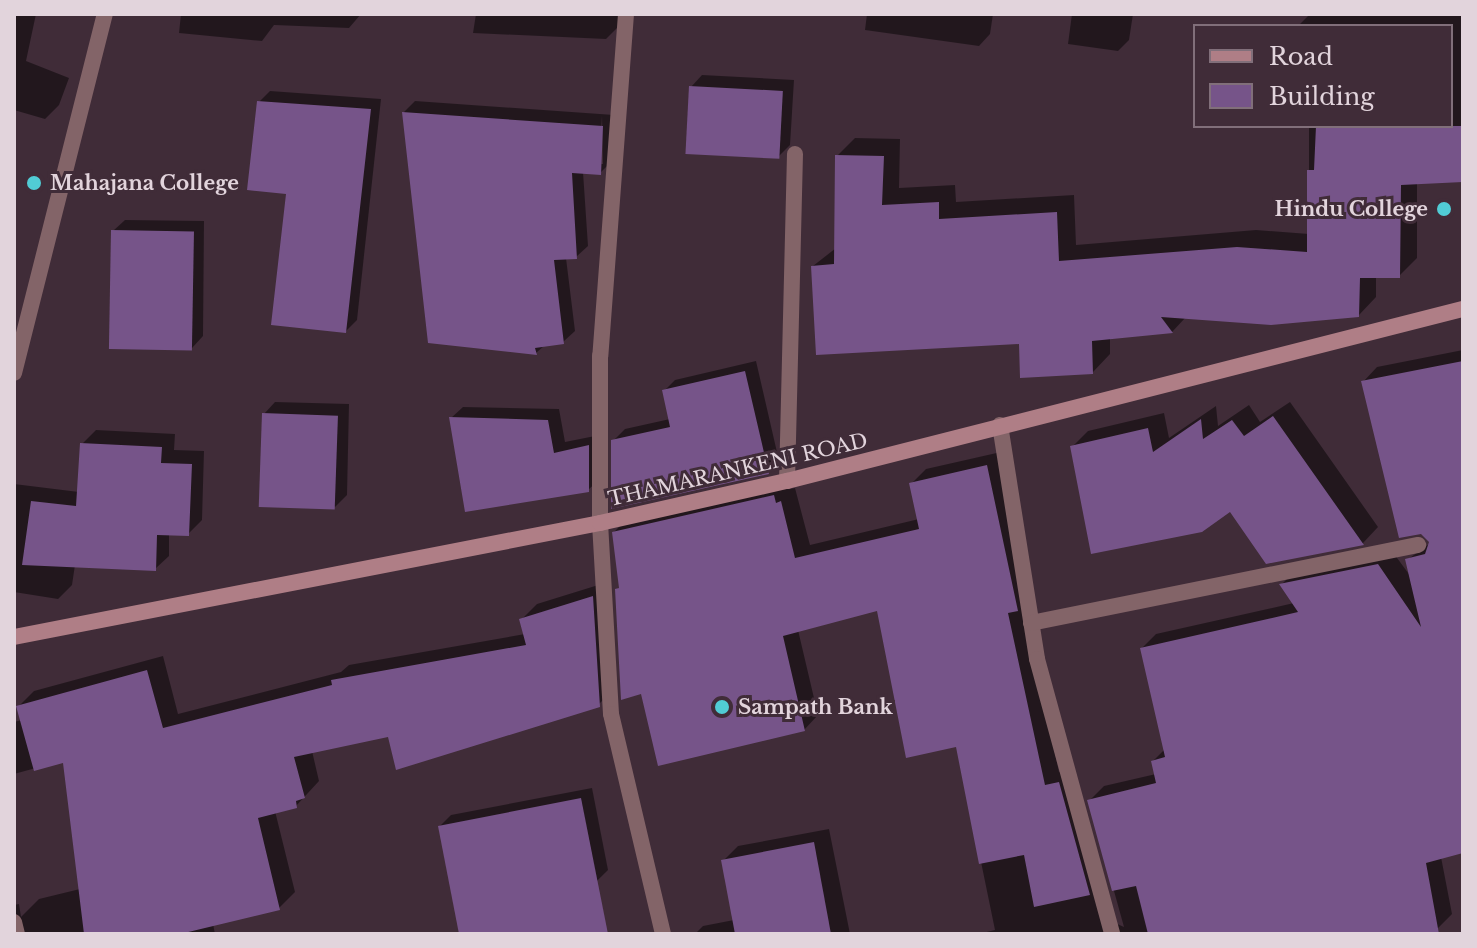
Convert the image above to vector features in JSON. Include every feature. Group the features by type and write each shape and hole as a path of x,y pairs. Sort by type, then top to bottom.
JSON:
{"street":[{"path":"14,373 105,14"},
{"path":"626,14 600,356 600,523 611,714 663,934"},
{"path":"787,481 795,154"},
{"name":"THAMARANKENI ROAD","path":"14,637 600,523 787,481 1463,309"},
{"path":"1000,425 1031,623 1112,934"},
{"path":"1031,623 1418,545"},
{"path":"14,922 17,934"}],"building":[{"path":"689,86 783,91 779,159 685,154"},
{"path":"257,101 371,109 346,333 271,325 286,194 247,190"},
{"path":"402,112 603,126 601,175 572,173 577,259 554,260 564,344 535,348 537,355 428,343"},
{"path":"1463,126 1463,182 1401,185 1400,278 1360,278 1359,317 1271,325 1161,317 1173,333 1092,341 1093,374 1020,378 1019,344 816,355 811,266 834,264 835,155 884,156 882,205 939,202 939,219 1057,212 1059,261 1237,247 1307,252 1307,170 1314,170 1316,128"},
{"path":"111,230 194,231 192,350 109,349"},
{"path":"1463,361 1463,853 1426,863 1439,934 1148,934 1136,886 1112,891 1087,800 1156,783 1151,761 1165,757 1140,648 1298,612 1279,584 1378,564 1421,627 1405,559 1425,554 1429,542 1421,534 1399,538 1361,381"},
{"path":"745,371 769,474 611,509 611,440 670,427 662,390"},
{"path":"262,413 338,416 335,510 259,507"},
{"path":"1273,416 1364,545 1266,564 1230,512 1202,532 1091,554 1070,446 1148,428 1153,452 1201,419 1203,439 1232,420 1244,436"},
{"path":"449,417 548,420 554,453 589,445 589,492 465,512"},
{"path":"80,443 162,447 161,463 192,464 189,536 157,535 156,571 22,565 31,501 76,506"},
{"path":"987,465 1018,611 1008,613 1045,785 1059,782 1090,895 1034,907 1024,855 979,864 956,747 906,758 877,611 783,636 805,731 658,766 641,694 621,700 615,589 619,588 612,532 774,495 776,503 781,501 795,558 919,529 909,483"},
{"path":"593,596 600,707 396,770 388,737 294,757 305,798 296,801 297,808 258,818 280,910 180,934 84,934 63,763 34,771 16,706 147,670 163,728 332,685 331,680 526,645 519,619"},
{"path":"581,798 608,934 459,934 438,826"},
{"path":"814,842 831,934 735,934 721,860"}],"place":[{"name":"Mahajana College","path":"34,183"},
{"name":"Hindu College","path":"1444,209"},
{"name":"Sampath Bank","path":"722,707"}]}
